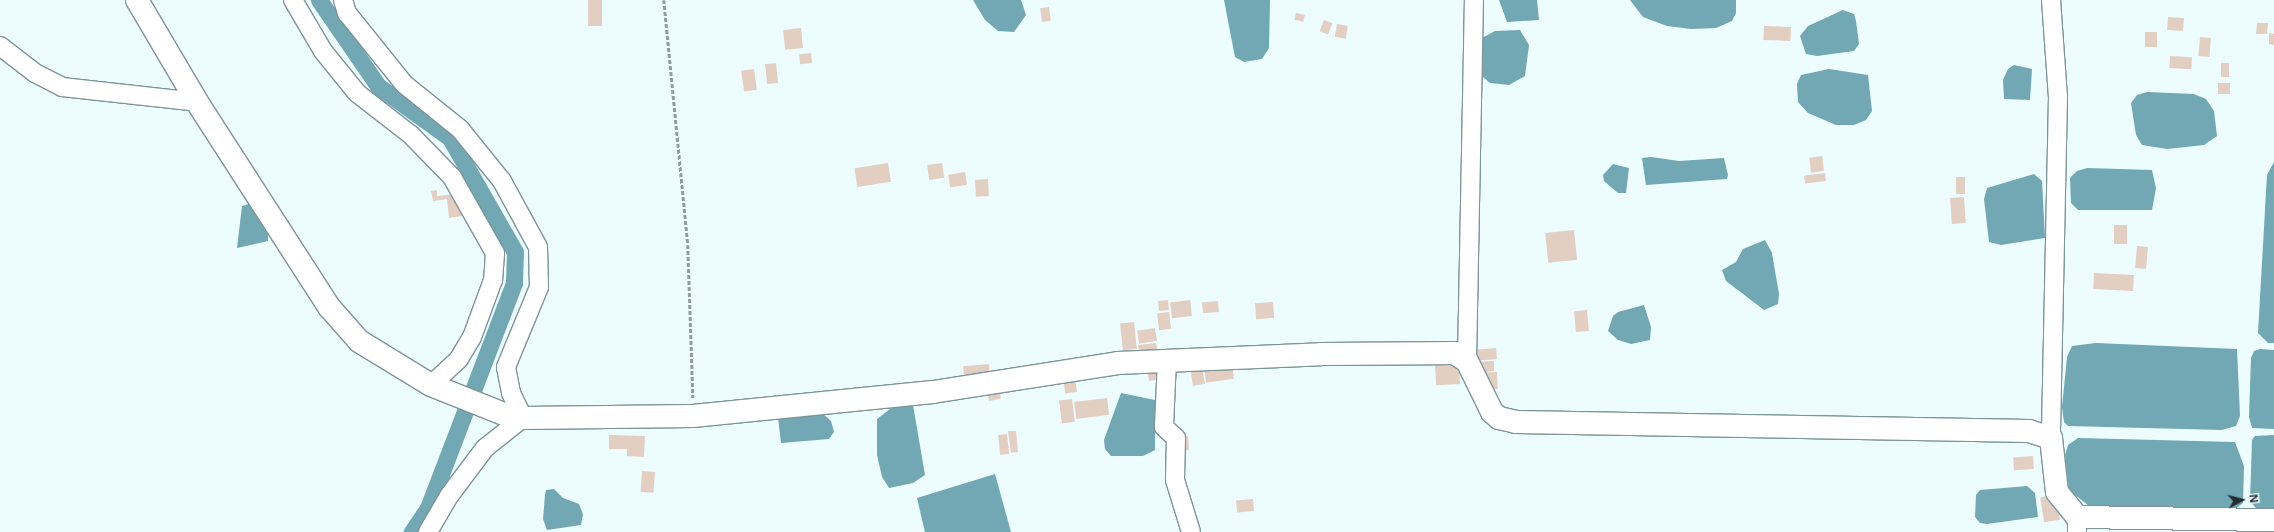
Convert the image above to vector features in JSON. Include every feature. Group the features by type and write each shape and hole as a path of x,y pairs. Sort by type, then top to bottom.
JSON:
{"main road":[{"path":"137,0 197,102 330,308 359,341 434,387 513,416 693,416 933,392 1068,370 1167,360 1396,351 1454,353 1467,361 1492,412 1499,418 1516,422 2029,431 2051,438 2057,492 2077,525 2274,520"}],"street":[{"path":"293,0 323,51 357,93 411,135 452,177 495,253 493,280 472,337 459,359 434,387"},
{"path":"343,0 347,13 404,84 460,129 502,181 538,247 539,287 506,367 511,393 513,416 485,448 449,496 428,532"},
{"path":"1467,361 1474,0"},
{"path":"2051,0 2058,97 2051,438"},
{"path":"0,46 35,73 62,87 197,102"},
{"path":"1167,360 1164,427 1176,438 1175,480 1192,532"}],"path":[{"path":"664,0 688,245 693,416"}],"water":[{"path":"973,0 1021,0 1026,15 1014,32 998,31 985,20"},
{"path":"1224,0 1270,0 1269,48 1262,59 1244,62 1235,57"},
{"path":"1499,0 1537,0 1539,20 1507,22"},
{"path":"1630,0 1736,0 1736,13 1732,21 1716,28 1691,29 1667,26 1643,17"},
{"path":"1843,10 1854,14 1856,21 1859,44 1854,51 1817,56 1806,54 1800,36 1808,26"},
{"path":"1520,30 1529,45 1525,76 1509,85 1490,83 1483,77 1482,38 1495,31"},
{"path":"2014,65 2032,69 2030,100 2004,99 2003,80 2008,69"},
{"path":"1829,69 1868,75 1872,111 1866,120 1854,125 1836,125 1808,113 1798,102 1797,84 1801,75"},
{"path":"2147,92 2194,94 2206,99 2214,111 2217,136 2204,145 2167,149 2142,145 2136,135 2131,103 2137,95"},
{"path":"1651,157 1679,161 1724,158 1728,175 1727,179 1646,185 1642,158"},
{"path":"2274,162 2274,343 2268,343 2258,333 2267,175"},
{"path":"1613,164 1629,168 1626,193 1618,193 1604,181 1603,175"},
{"path":"2087,168 2152,170 2156,188 2152,210 2078,210 2071,203 2070,178 2077,171"},
{"path":"2034,174 2042,181 2045,238 2001,245 1989,242 1984,199 1987,188"},
{"path":"249,204 268,230 268,241 237,248 242,206"},
{"path":"1765,240 1772,253 1779,294 1778,304 1764,310 1726,281 1722,270 1736,262 1743,249"},
{"path":"1644,305 1651,327 1650,340 1631,344 1618,340 1608,331 1613,316 1618,312"},
{"path":"2096,343 2237,349 2240,416 2236,426 2222,430 2068,426 2064,422 2062,407 2067,357 2072,346"},
{"path":"2260,349 2274,350 2274,429 2252,428 2249,417 2251,358 2254,351"},
{"path":"1121,393 1155,400 1155,450 1143,456 1111,456 1105,449 1104,440"},
{"path":"913,405 925,475 913,483 889,488 882,477 877,455 877,419 894,406"},
{"path":"820,411 831,421 834,432 829,439 781,443 778,417"},
{"path":"2274,435 2274,512 2259,512 2250,501 2252,440 2255,436"},
{"path":"2078,438 2235,442 2244,466 2243,503 2234,510 2094,510 2069,490 2065,455 2068,445"},
{"path":"995,474 1011,532 925,532 917,498"},
{"path":"2027,486 2035,493 2038,517 1987,524 1980,523 1975,517 1976,495 1980,490"},
{"path":"554,489 563,498 579,504 583,514 581,525 547,530 543,519 545,495 546,490"}],"building":[{"path":"588,0 602,0 602,26 588,26"},
{"path":"1049,7 1051,21 1042,22 1040,8"},
{"path":"1296,13 1305,15 1303,22 1294,20"},
{"path":"2168,17 2184,18 2183,31 2167,30"},
{"path":"1324,20 1332,23 1328,34 1320,31"},
{"path":"2257,23 2268,23 2267,34 2256,34"},
{"path":"1337,24 1348,26 1346,39 1335,37"},
{"path":"1764,26 1791,27 1790,41 1764,40"},
{"path":"801,28 803,48 785,50 783,30"},
{"path":"2145,32 2157,32 2157,47 2145,47"},
{"path":"2269,33 2274,34 2274,45 2269,44"},
{"path":"2200,37 2211,38 2209,57 2198,56"},
{"path":"811,53 812,63 800,64 799,54"},
{"path":"2170,56 2192,57 2191,69 2169,68"},
{"path":"776,63 778,83 767,84 765,64"},
{"path":"2221,63 2229,63 2229,77 2221,77"},
{"path":"754,69 757,90 744,92 741,71"},
{"path":"2218,83 2230,83 2230,94 2218,94"},
{"path":"1822,156 1824,171 1811,173 1809,158"},
{"path":"888,163 891,182 857,187 854,168"},
{"path":"942,163 944,178 929,180 927,165"},
{"path":"965,172 967,185 950,187 948,175"},
{"path":"1825,173 1826,181 1805,183 1804,176"},
{"path":"1956,177 1965,177 1965,194 1956,194"},
{"path":"988,179 989,196 976,197 975,180"},
{"path":"437,190 437,196 459,194 462,216 449,218 447,199 433,201 431,191"},
{"path":"1964,197 1966,223 1952,224 1950,198"},
{"path":"2114,225 2127,225 2127,244 2114,244"},
{"path":"1574,230 1577,260 1548,263 1545,233"},
{"path":"2137,246 2148,247 2146,269 2135,268"},
{"path":"2094,273 2134,275 2133,291 2093,289"},
{"path":"1168,300 1169,310 1159,311 1158,301"},
{"path":"1190,300 1192,316 1172,318 1170,302"},
{"path":"1218,301 1219,312 1203,313 1202,302"},
{"path":"1273,302 1274,318 1256,319 1255,303"},
{"path":"1587,310 1589,331 1576,332 1574,311"},
{"path":"1169,312 1171,329 1159,330 1157,313"},
{"path":"1134,322 1137,349 1123,350 1120,323"},
{"path":"1155,328 1157,341 1139,344 1137,331"},
{"path":"1156,343 1158,352 1140,355 1138,345"},
{"path":"1496,348 1497,359 1474,361 1473,350"},
{"path":"1494,361 1494,371 1476,373 1475,362"},
{"path":"989,364 990,375 964,377 963,366"},
{"path":"1459,364 1460,384 1436,385 1435,365"},
{"path":"1232,365 1234,379 1206,383 1204,369"},
{"path":"1202,366 1205,384 1193,386 1190,368"},
{"path":"1160,367 1162,379 1149,381 1147,369"},
{"path":"1497,372 1498,389 1487,390 1486,373"},
{"path":"1075,377 1077,392 1065,394 1063,379"},
{"path":"999,388 1001,399 989,401 987,390"},
{"path":"1107,398 1109,415 1076,419 1074,402"},
{"path":"1072,399 1075,422 1062,423 1059,401"},
{"path":"1008,431 1016,431 1018,452 1011,453"},
{"path":"1007,434 1009,454 1000,455 998,435"},
{"path":"609,435 645,436 644,457 627,456 627,449 609,449"},
{"path":"1188,436 1189,450 1178,451 1177,437"},
{"path":"2033,456 2034,469 2014,470 2013,457"},
{"path":"642,471 655,472 654,493 641,492"},
{"path":"2056,495 2060,520 2044,522 2040,498"},
{"path":"1253,499 1254,511 1237,512 1236,500"}],"waterway":[{"path":"319,0 378,86 450,138 515,252 514,283 428,508 412,532"}]}
